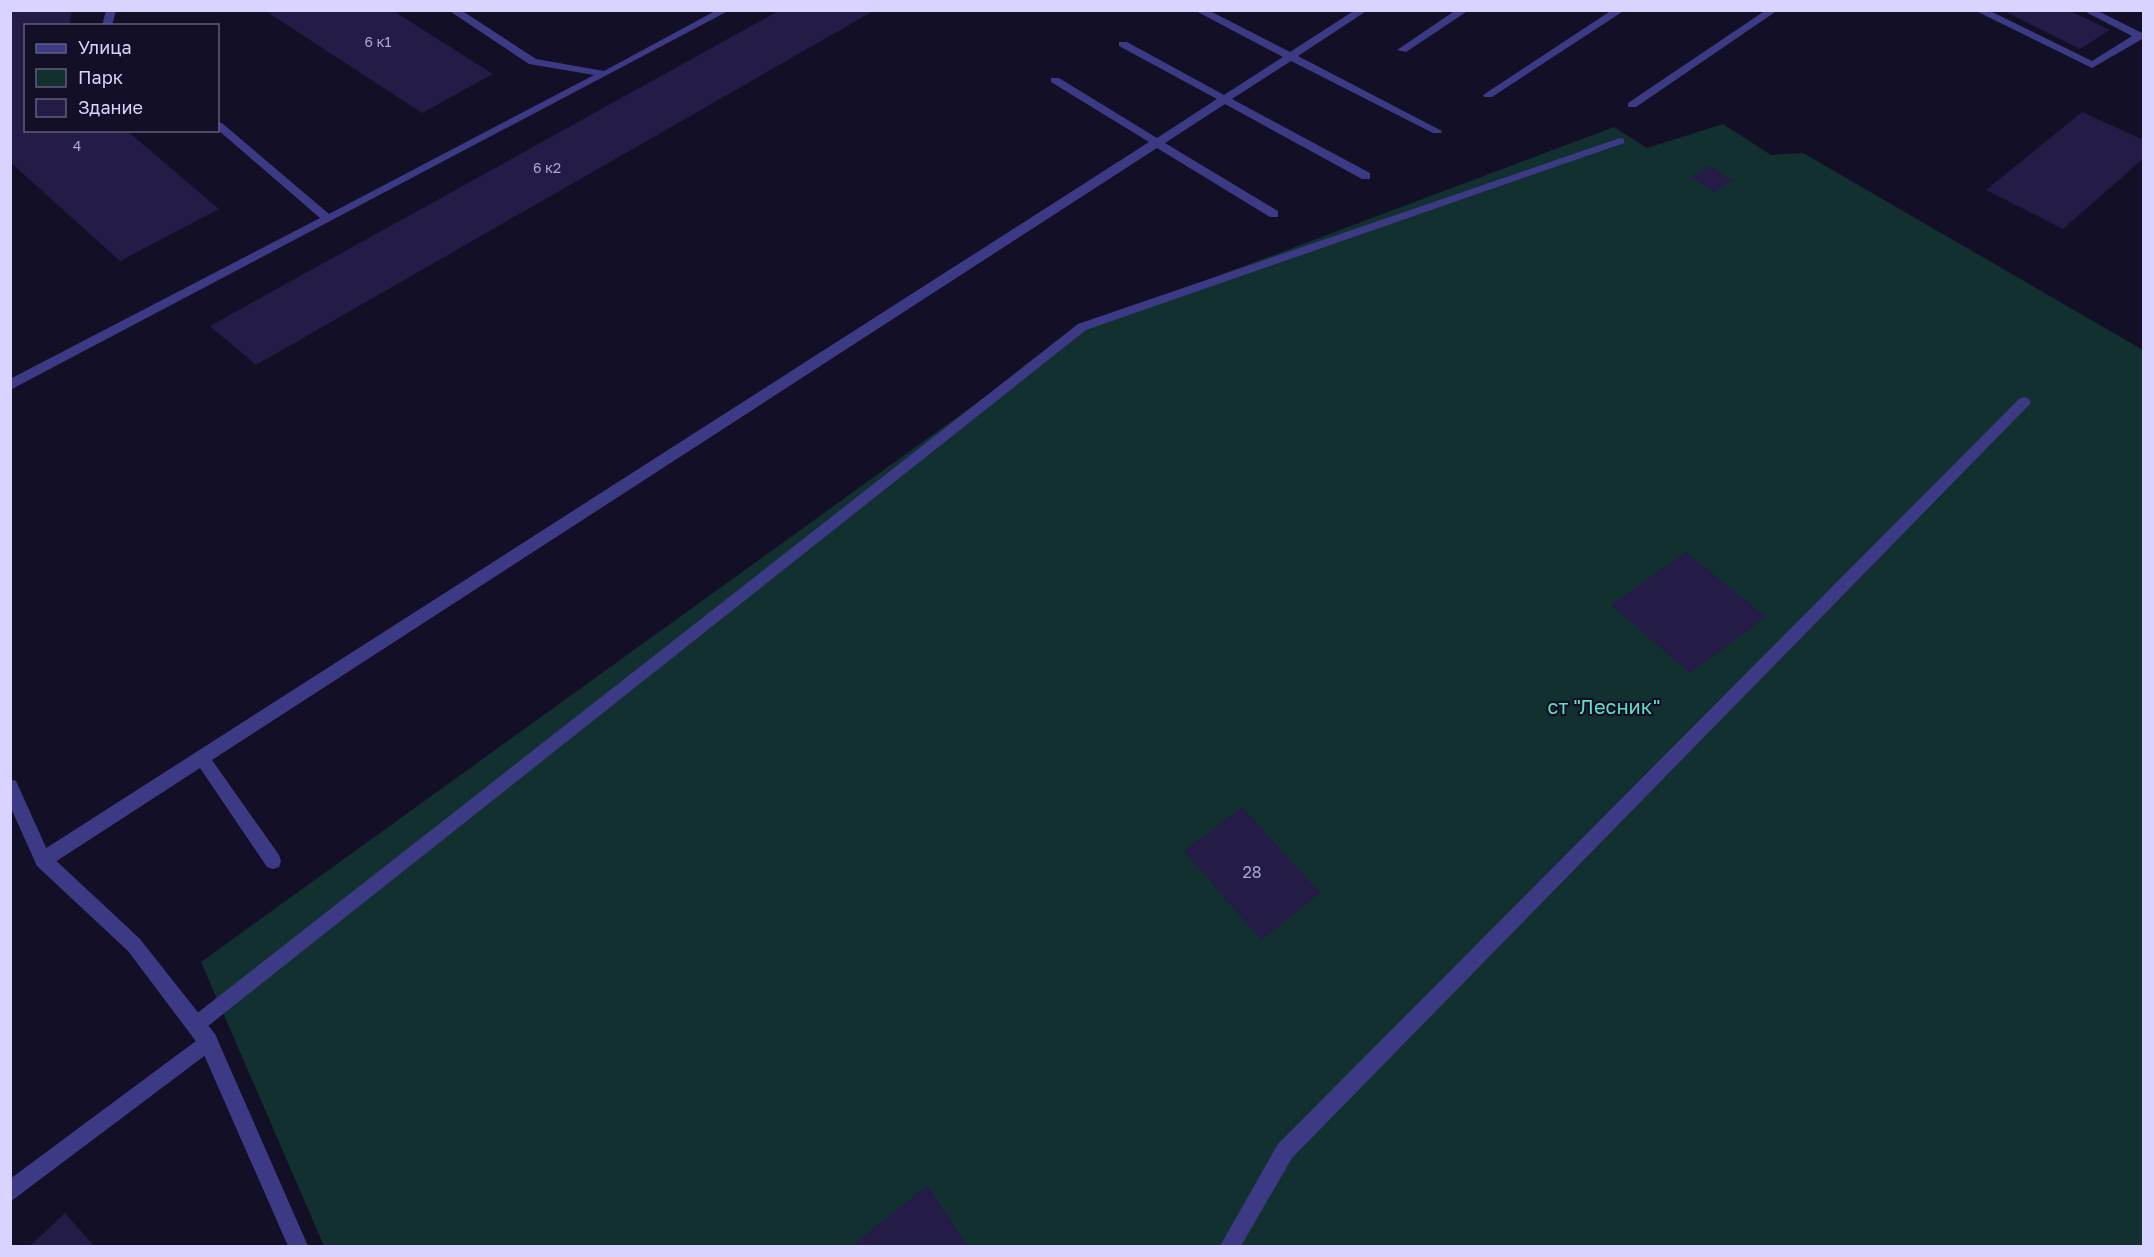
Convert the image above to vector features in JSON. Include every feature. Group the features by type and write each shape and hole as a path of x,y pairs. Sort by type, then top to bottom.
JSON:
{"street":[{"path":"453,10 533,62 605,74"},
{"path":"10,385 725,10"},
{"path":"1199,10 1437,131"},
{"path":"43,860 1363,10"},
{"path":"1402,50 1464,10"},
{"path":"1488,95 1620,10"},
{"path":"1632,105 1773,10"},
{"path":"1979,10 2092,65 2140,36 2087,10"},
{"path":"1123,44 1366,176"},
{"path":"1055,80 1274,214"},
{"path":"219,126 328,219"},
{"path":"197,1024 1082,327 1620,141"},
{"path":"1230,1246 1285,1150 2024,402"},
{"path":"202,758 273,861"},
{"path":"10,786 43,860 134,945 208,1041 298,1246"},
{"path":"10,1192 208,1041"}],"green space":[{"name":"ст \"Лесник\"","path":"1723,124 1771,155 1803,153 2143,350 2143,1246 324,1246 201,962 1082,327 1614,127 1647,148"}],"building":[{"path":"10,10 72,10 69,24 24,24 24,132 128,132 219,209 120,261 10,162"},
{"path":"264,10 392,10 493,74 422,113"},
{"path":"780,10 875,10 256,365 210,326"},
{"path":"2002,10 2068,10 2110,30 2080,49"},
{"path":"2082,112 2144,140 2144,158 2063,229 1986,190"},
{"path":"1709,166 1733,181 1714,192 1690,177"},
{"path":"1686,552 1766,617 1690,673 1611,605"},
{"path":"1242,807 1320,893 1261,940 1184,851"},
{"path":"928,1185 967,1246 859,1246 856,1242"},
{"path":"65,1213 94,1246 30,1246"}]}
